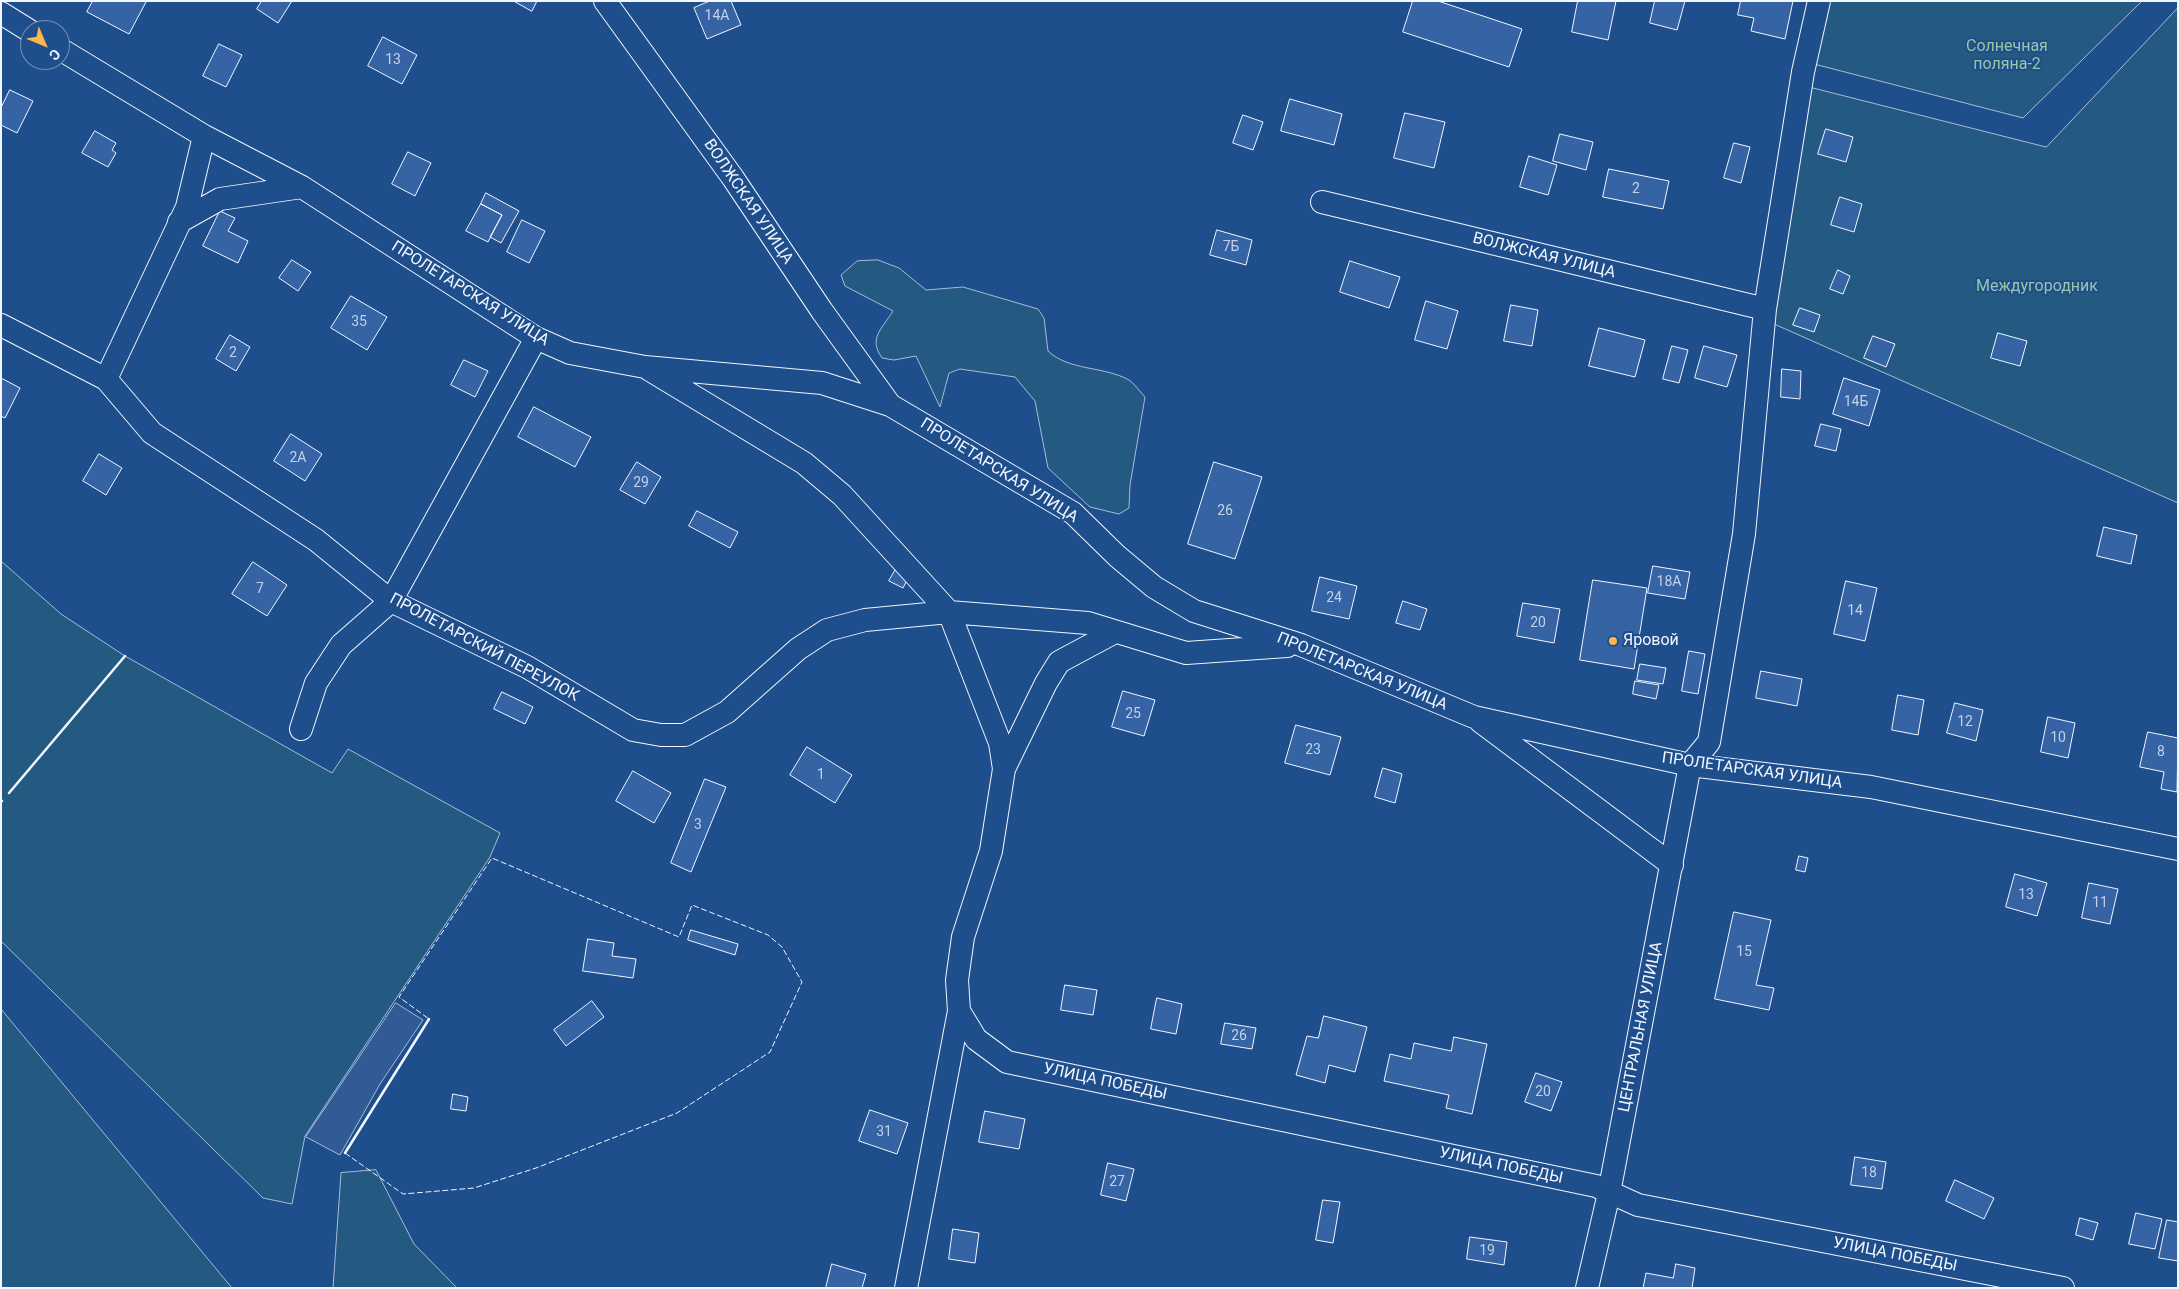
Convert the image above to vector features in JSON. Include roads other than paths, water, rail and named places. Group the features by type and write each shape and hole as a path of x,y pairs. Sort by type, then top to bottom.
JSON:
{"street":[{"name":"ВОЛЖСКАЯ УЛИЦА","path":"605,1 733,178 822,311 890,405"},
{"path":"1690,765 1709,742 1741,552 1765,310 1803,72 1820,1"},
{"path":"1,13 20,25"},
{"name":"ПРОЛЕТАРСКАЯ УЛИЦА","path":"70,55 204,136 302,187 536,338 570,353 645,367 822,383 890,405 1073,512 1117,556 1154,587 1194,611 1301,645 1474,717 1690,765 1871,787 2178,849"},
{"path":"1,325 106,379 187,207 204,136"},
{"path":"179,222 220,199 302,187"},
{"name":"ВОЛЖСКАЯ УЛИЦА","path":"1322,202 1765,310"},
{"path":"301,729 316,684 341,645 391,601 536,338"},
{"path":"645,367 804,463 842,495 949,612 1000,743 1004,770"},
{"name":"ПРОЛЕТАРСКИЙ ПЕРЕУЛОК","path":"106,379 152,434 316,540 391,601 528,667 633,730 661,735 685,734 727,712 798,649 827,630 865,620 949,612 1088,623 1186,653 1301,645"},
{"path":"906,1288 959,1011 957,980 963,937 991,850 1004,770 1046,683 1059,662 1115,632"},
{"path":"1474,717 1672,865"},
{"name":"ЦЕНТРАЛЬНАЯ УЛИЦА","path":"1587,1288 1609,1193 1690,765"},
{"name":"УЛИЦА ПОБЕДЫ","path":"959,1011 976,1039 1007,1062 1586,1184 1638,1205 2063,1288"}],"place":[{"name":"Яровой","path":"1613,641"}],"park label":[{"name":"Солнечная поляна-2","path":"2007,56"},
{"name":"Междугородник","path":"2037,287"}]}
